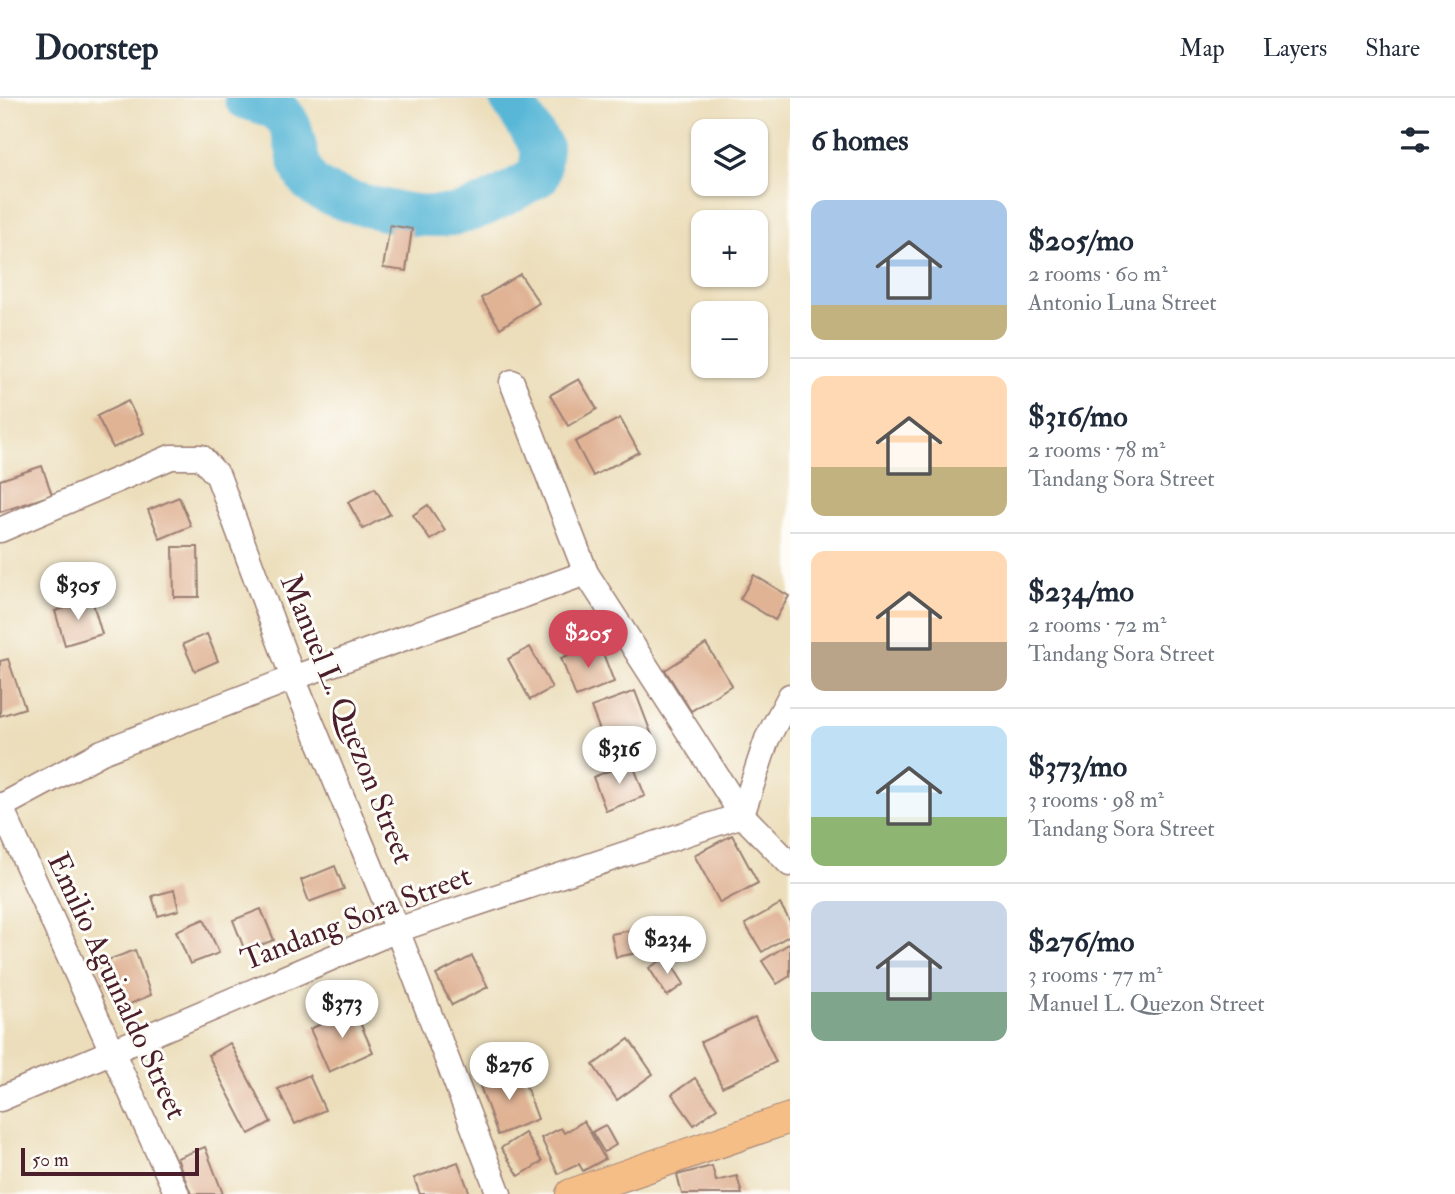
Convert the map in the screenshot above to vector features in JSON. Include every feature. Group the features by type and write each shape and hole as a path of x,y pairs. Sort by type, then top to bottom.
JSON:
{"main road":[{"path":"571,1194 790,1118"}],"street":[{"path":"512,382 586,573 742,816 790,864"},
{"name":"Manuel L. Quezon Street","path":"0,530 171,457 201,457 218,476 293,678 397,930 499,1194"},
{"path":"0,807 102,752 293,678 586,573"},
{"path":"742,816 767,739 790,696"},
{"name":"Emilio Aguinaldo Street","path":"0,807 177,1194"},
{"name":"Tandang Sora Street","path":"0,1099 397,930 742,816"}],"building":[{"path":"390,225 412,229 406,271 383,268"},
{"path":"520,274 539,303 500,328 481,298"},
{"path":"579,379 597,409 568,426 550,395"},
{"path":"128,401 144,433 113,448 97,416"},
{"path":"620,418 639,452 593,476 575,442"},
{"path":"42,466 52,495 0,512 0,480"},
{"path":"375,488 390,514 363,529 348,502"},
{"path":"179,497 191,526 160,539 148,510"},
{"path":"428,505 445,531 430,540 413,515"},
{"path":"173,547 198,547 199,597 174,597"},
{"path":"754,575 789,596 775,620 740,599"},
{"path":"92,600 102,634 65,645 55,611"},
{"path":"207,634 218,661 195,671 183,644"},
{"path":"599,643 614,682 576,697 561,658"},
{"path":"706,644 732,685 691,711 665,670"},
{"path":"530,647 552,688 530,700 508,659"},
{"path":"8,659 25,708 0,716 0,661"},
{"path":"635,691 653,738 609,754 591,707"},
{"path":"632,762 645,796 606,811 593,777"},
{"path":"732,835 758,883 720,903 694,855"},
{"path":"335,866 344,889 309,902 301,880"},
{"path":"174,890 179,910 158,916 152,896"},
{"path":"780,904 790,921 790,935 762,952 745,924"},
{"path":"261,909 274,940 245,951 233,920"},
{"path":"204,919 219,953 190,964 176,931"},
{"path":"658,925 663,948 616,957 611,934"},
{"path":"790,943 790,976 777,984 762,961"},
{"path":"135,950 151,995 116,1010 97,964"},
{"path":"472,956 488,987 452,1005 436,975"},
{"path":"667,957 684,984 667,996 649,968"},
{"path":"354,1009 373,1052 329,1072 310,1029"},
{"path":"755,1017 776,1062 722,1087 701,1042"},
{"path":"629,1039 653,1074 617,1100 593,1065"},
{"path":"230,1043 271,1122 249,1134 208,1055"},
{"path":"520,1070 538,1119 498,1135 480,1086"},
{"path":"309,1075 325,1110 295,1124 278,1089"},
{"path":"695,1078 717,1108 694,1125 672,1094"},
{"path":"584,1121 605,1159 583,1171 579,1164 558,1174 541,1138 561,1128 564,1133"},
{"path":"605,1125 616,1145 604,1152 592,1132"},
{"path":"525,1133 542,1162 519,1176 501,1148"},
{"path":"205,1147 223,1194 191,1194 177,1158"},
{"path":"458,1162 470,1194 420,1194 414,1178"},
{"path":"712,1166 716,1181 737,1176 742,1194 682,1194 677,1175"}],"waterway":[{"path":"245,98 272,107 283,115 293,134 305,176 312,184 355,203 427,216 453,215 479,208 539,176 542,147 510,98"}]}
